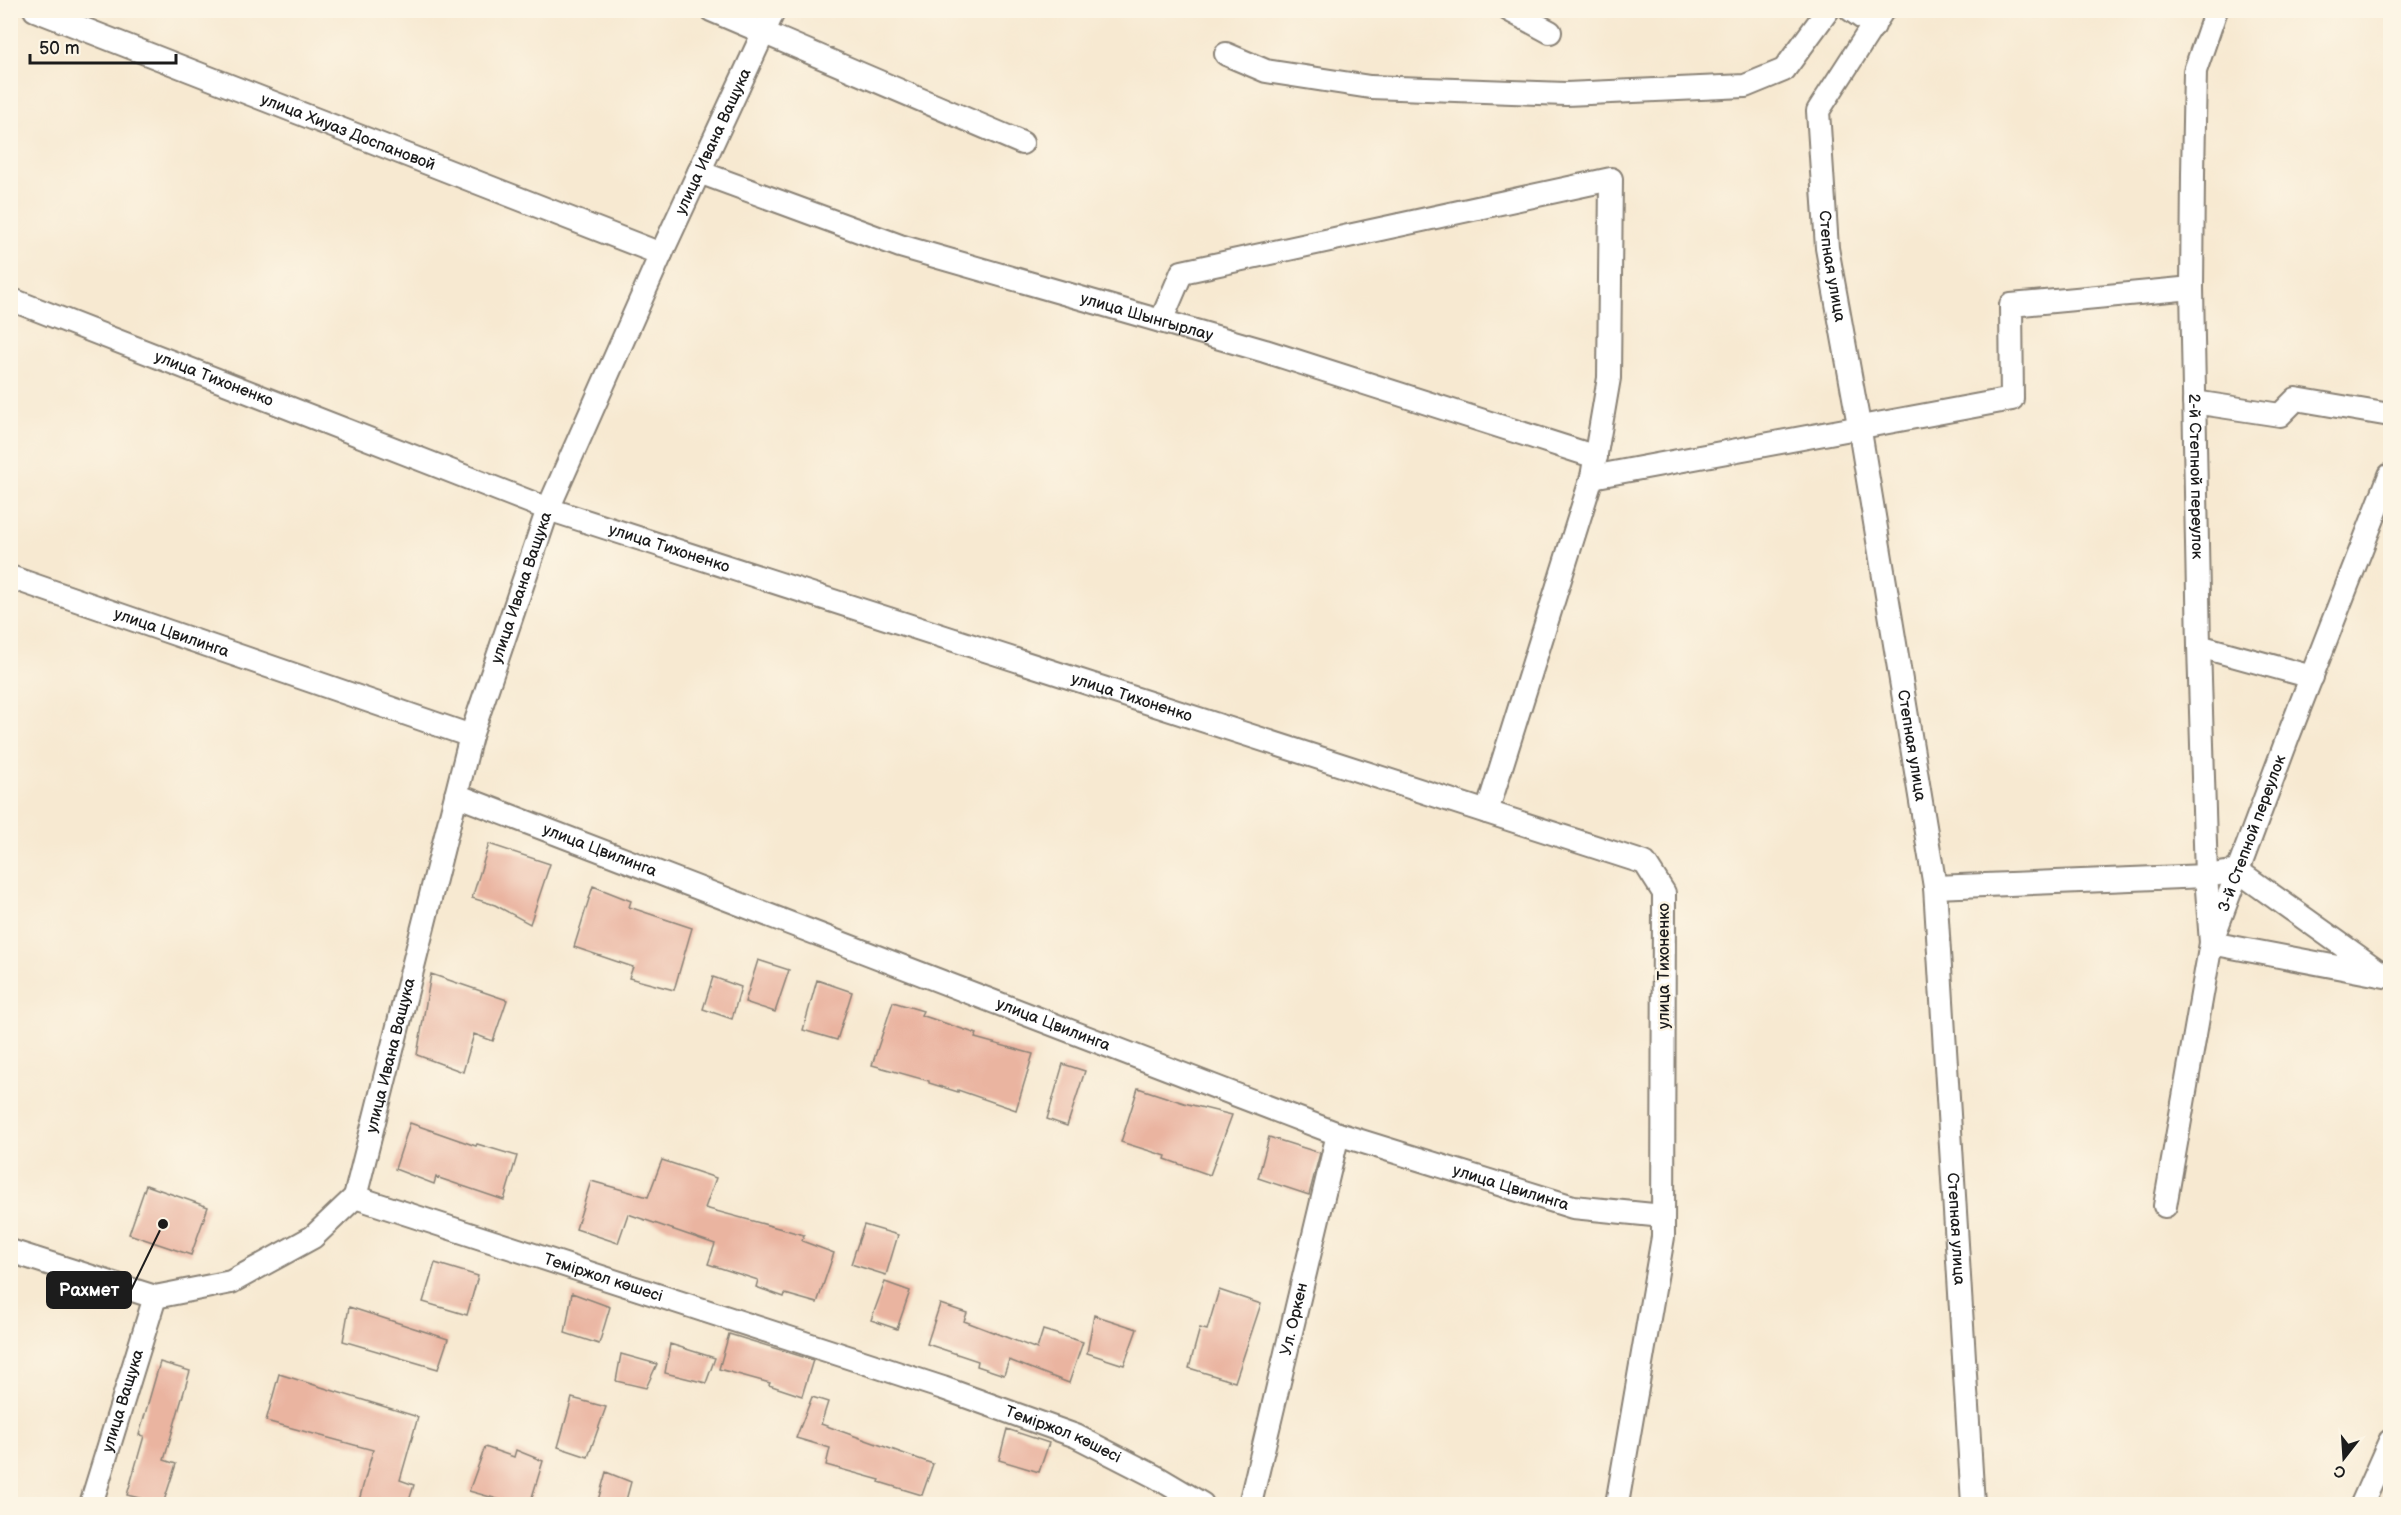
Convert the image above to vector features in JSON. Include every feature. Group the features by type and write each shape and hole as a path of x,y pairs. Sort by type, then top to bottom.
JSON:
{"street":[{"name":"улица Хиуаз Доспановой","path":"35,10 661,254"},
{"path":"711,10 1022,143"},
{"name":"улица Ивана Ващука","path":"355,1197 471,736 548,509 661,254 774,10"},
{"path":"1509,10 1551,32"},
{"path":"1226,54 1266,71 1370,87 1566,94 1744,86 1784,70 1828,10"},
{"path":"1851,10 1878,18"},
{"name":"2-й Степной переулок","path":"2211,944 2206,876 2199,646 2192,288 2195,72 2216,10"},
{"name":"Степная улица","path":"1878,18 1818,111 1827,248 1859,425 1935,886 1973,1504"},
{"name":"улица Шынгырлау","path":"699,172 900,246 1265,351 1594,467"},
{"path":"1161,321 1182,272 1611,179 1608,378 1594,467 1487,812"},
{"path":"1594,467 2012,399 2011,304 2192,288"},
{"name":"улица Тихоненко","path":"10,300 548,509 1645,863 1665,893 1663,1237 1617,1504"},
{"path":"2194,402 2280,415 2296,399 2391,415"},
{"name":"3-й Степной переулок","path":"2165,1206 2211,944 2391,475"},
{"name":"улица Цвилинга","path":"10,577 471,736"},
{"path":"2199,646 2312,677"},
{"name":"улица Цвилинга","path":"456,795 1338,1134 1573,1206 1663,1216"},
{"path":"1935,886 2206,876 2238,871 2389,977"},
{"path":"2211,944 2389,977"},
{"name":"Ул. Оркен","path":"1250,1504 1338,1134"},
{"path":"10,1251 154,1297 231,1282 313,1237 355,1197"},
{"name":"Теміржол көшесі","path":"355,1197 921,1380 1065,1432 1158,1478 1202,1504"},
{"name":"улица Ващука","path":"91,1504 154,1297"},
{"path":"2362,1504 2391,1441"}],"building":[{"path":"489,844 550,864 530,924 495,905 472,898"},
{"path":"593,886 631,901 629,907 692,928 674,990 629,978 633,967 574,947"},
{"path":"758,960 789,970 775,1012 745,1002"},
{"path":"431,974 507,1000 493,1041 474,1034 463,1072 417,1055"},
{"path":"713,977 741,987 732,1019 703,1009"},
{"path":"817,980 852,992 837,1040 803,1030"},
{"path":"893,1002 923,1011 921,1015 977,1034 975,1038 1033,1054 1016,1110 872,1065"},
{"path":"1063,1064 1085,1071 1067,1126 1047,1119"},
{"path":"1138,1088 1232,1115 1210,1175 1165,1159 1166,1156 1121,1142"},
{"path":"410,1123 476,1146 477,1144 517,1156 504,1200 436,1177 434,1184 395,1169"},
{"path":"1269,1137 1320,1153 1309,1195 1258,1178"},
{"path":"662,1160 716,1178 705,1208 804,1235 802,1241 834,1253 817,1303 785,1294 784,1297 756,1287 758,1280 708,1264 715,1244 628,1214 618,1243 576,1229 591,1181 648,1197"},
{"path":"146,1185 208,1207 191,1255 129,1234"},
{"path":"864,1225 898,1235 886,1275 851,1264"},
{"path":"435,1263 478,1276 467,1315 423,1302"},
{"path":"885,1282 910,1291 897,1329 871,1320"},
{"path":"1219,1290 1261,1304 1235,1382 1189,1368 1200,1328 1207,1330"},
{"path":"572,1293 610,1307 599,1344 565,1333"},
{"path":"940,1304 967,1313 964,1321 1037,1349 1043,1330 1083,1342 1069,1383 1009,1360 1004,1375 977,1366 978,1361 927,1344"},
{"path":"349,1307 448,1339 438,1369 343,1341"},
{"path":"1094,1315 1137,1329 1124,1365 1087,1353"},
{"path":"729,1334 813,1360 802,1396 769,1385 770,1383 719,1369"},
{"path":"670,1344 715,1358 706,1383 665,1373"},
{"path":"621,1354 657,1364 646,1388 616,1381"},
{"path":"160,1362 190,1371 164,1460 176,1464 163,1504 127,1495 144,1436 139,1435"},
{"path":"279,1374 418,1417 400,1480 414,1485 408,1504 358,1504 373,1450 266,1421"},
{"path":"812,1397 828,1402 821,1424 933,1464 922,1495 826,1465 830,1448 796,1438"},
{"path":"572,1398 606,1407 588,1457 558,1447"},
{"path":"1007,1429 1049,1443 1039,1472 999,1460"},
{"path":"485,1447 514,1457 516,1450 543,1461 530,1504 515,1504 469,1491"},
{"path":"606,1472 631,1482 625,1504 597,1504"}],"place":[{"name":"Рахмет","path":"163,1224"}]}
